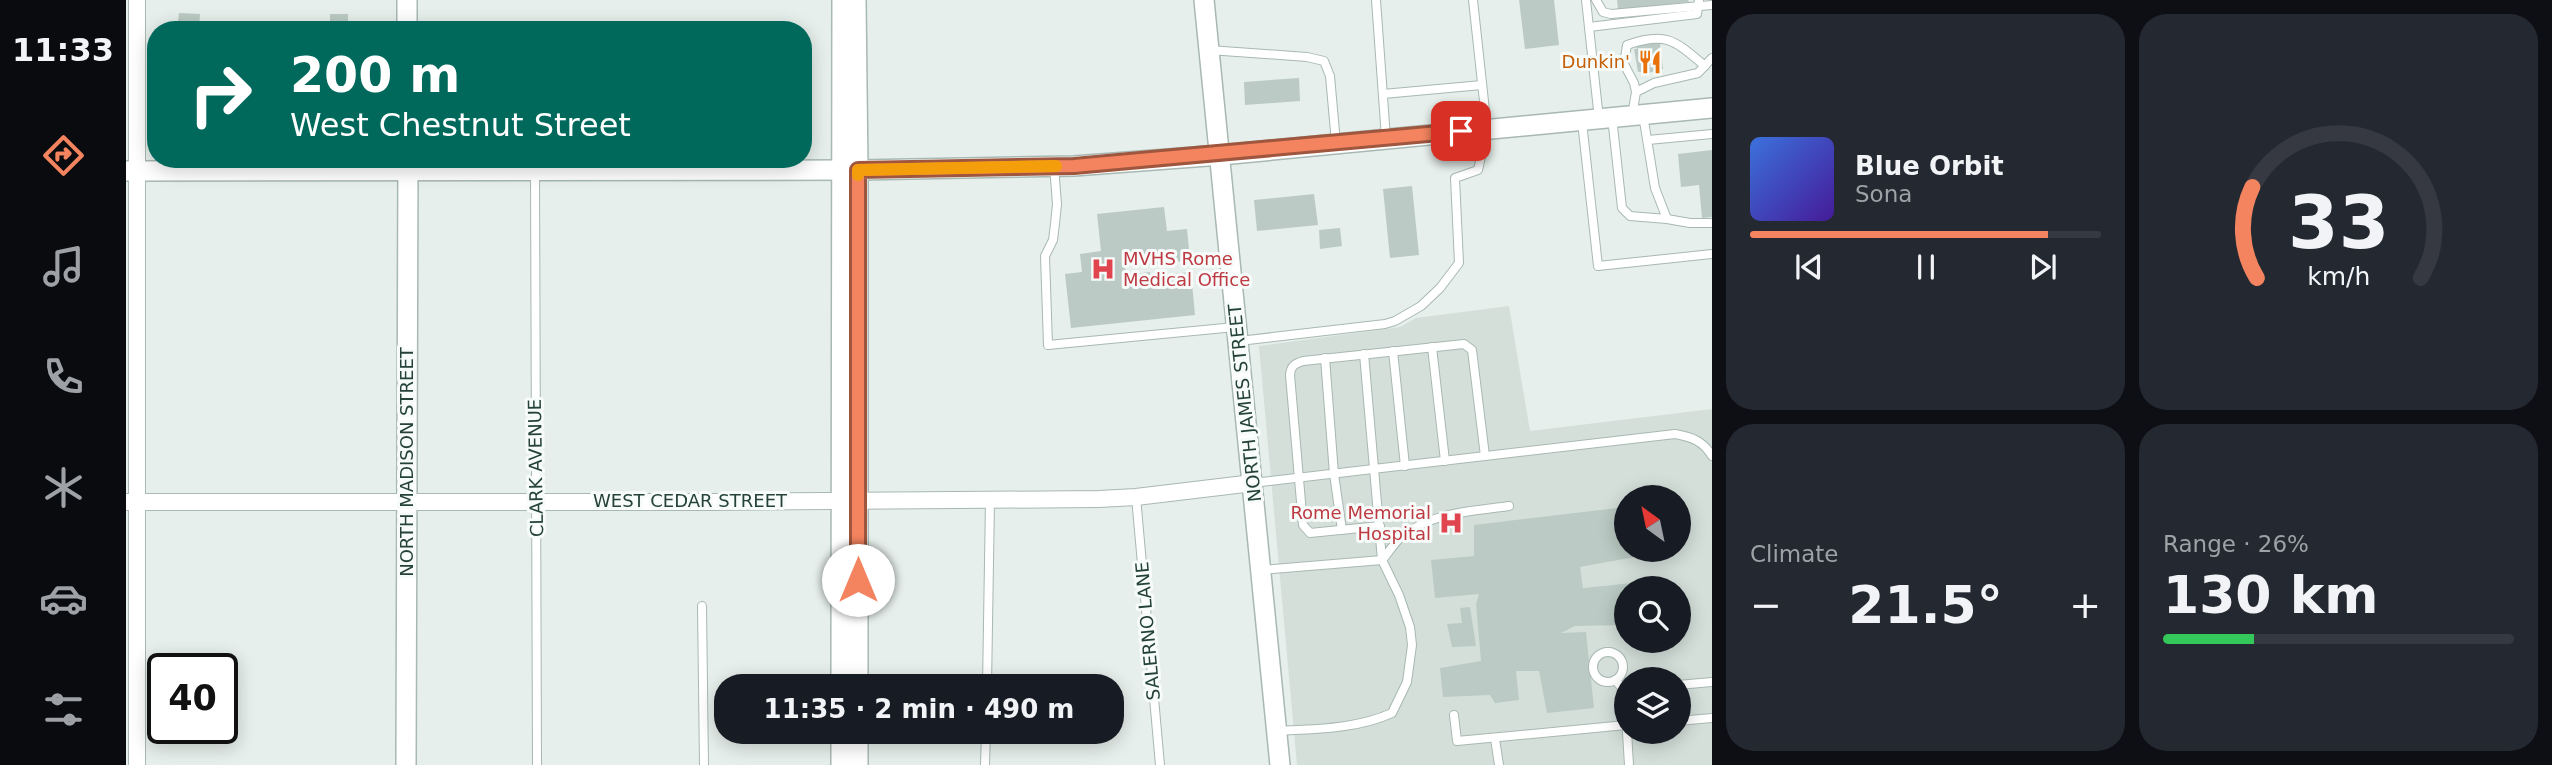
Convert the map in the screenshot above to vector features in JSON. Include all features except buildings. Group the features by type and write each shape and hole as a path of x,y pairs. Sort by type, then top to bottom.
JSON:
{"street":[{"path":"137,0 132,171 131,502 138,765"},
{"path":"407,0 407,21"},
{"path":"842,0 849,170 849,501 842,674"},
{"path":"849,170 856,0"},
{"name":"NORTH JAMES STREET","path":"1204,0 1280,765"},
{"path":"493,168 849,170 1054,166 1221,155 1712,108"},
{"path":"132,171 250,168"},
{"name":"NORTH MADISON STREET","path":"406,765 408,168"},
{"name":"WEST CEDAR STREET","path":"131,502 1136,498 1253,483"},
{"path":"849,501 857,674"},
{"path":"841,744 841,765"},
{"path":"858,744 859,765"}],"lane":[{"path":"1376,0 1386,138"},
{"path":"1054,166 1057,204 1053,240 1045,256 1048,345 1385,324 1395,321 1420,306 1440,288 1458,263 1455,178 1478,170 1486,129 1473,0"},
{"path":"1586,0 1597,119 1598,266 1712,254"},
{"path":"1596,0 1603,12 1611,14 1699,3 1712,5"},
{"path":"1589,27 1697,14 1699,3"},
{"path":"1667,219 1655,188 1648,140 1638,115 1634,83 1624,64 1627,45 1663,38 1680,45 1705,66"},
{"path":"1209,50 1307,57 1324,61 1330,76 1336,143"},
{"path":"1636,92 1654,83 1698,73 1712,58"},
{"path":"1383,94 1482,85"},
{"path":"1597,119 1622,208 1630,216 1712,223"},
{"path":"1648,140 1712,134"},
{"name":"CLARK AVENUE","path":"535,170 537,765"},
{"path":"1380,526 1310,533 1306,531 1297,478 1290,369 1295,364 1325,358 1464,344 1472,350 1485,456"},
{"path":"1432,347 1445,461"},
{"path":"1394,351 1405,466"},
{"path":"1277,731 1373,722 1392,713 1407,682 1412,645 1410,627 1399,595 1382,560 1364,354"},
{"path":"1325,358 1334,474 1342,530"},
{"path":"1253,483 1675,434 1692,437 1703,444 1712,456"},
{"name":"SALERNO LANE","path":"1136,498 1160,765"},
{"path":"987,674 990,500"},
{"path":"1261,570 1382,560 1402,536 1424,522 1455,513 1509,506"},
{"path":"702,607 704,765"},
{"path":"1691,684 1712,682"},
{"path":"1454,715 1457,741 1614,726"},
{"path":"1691,720 1712,718"},
{"path":"1495,739 1499,765"},
{"path":"985,765 986,744"},
{"path":"1628,744 1629,765"}],"shaded area":[{"name":"Rome Memorial Hospital","path":"1509,306 1530,431 1712,409 1712,765 1297,765 1259,346 1400,327 1416,318"}],"slow traffic":[{"path":"858,175 858,170 1056,166"}],"place":[{"name":"Dunkin'","path":"1650,62"},
{"name":"MVHS Rome Medical Office","path":"1103,269"},
{"name":"Rome Memorial Hospital","path":"1451,523"}],"route":[{"path":"858,580 858,170 1074,166 1221,155 1461,131"}]}
